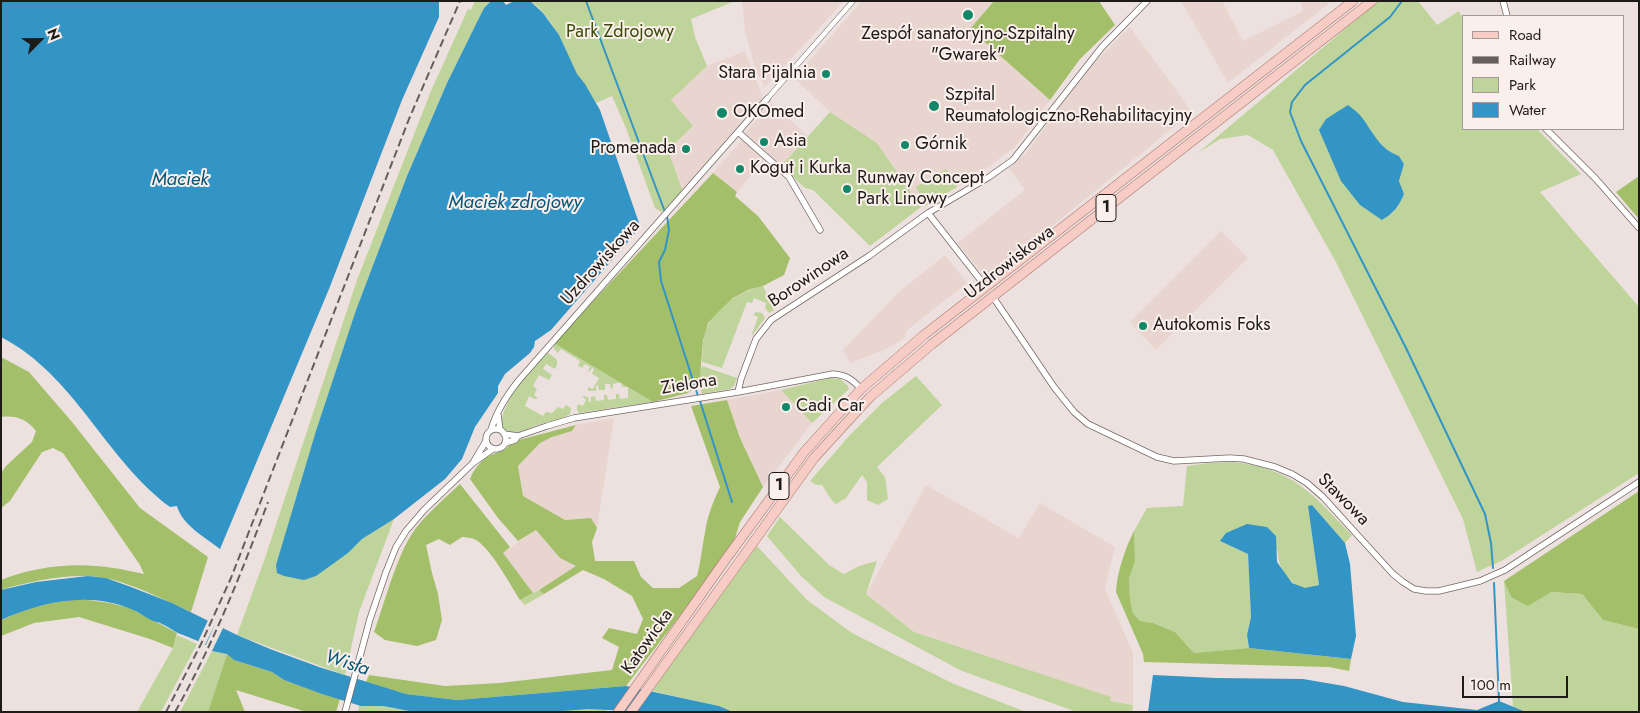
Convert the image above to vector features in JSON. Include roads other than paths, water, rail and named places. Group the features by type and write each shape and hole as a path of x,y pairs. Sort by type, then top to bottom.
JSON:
{"main road":[{"name":"Uzdrowiskowa","path":"704,590 793,467 861,389 920,339 1353,1"},
{"name":"Uzdrowiskowa","path":"714,596 814,458 855,412 893,376 1372,1"},
{"path":"993,297 993,290 998,278"},
{"name":"Katowicka","path":"618,712 704,590"},
{"name":"Katowicka","path":"632,712 714,596"}],"street":[{"name":"Uzdrowiskowa","path":"491,430 495,418 518,380 853,1"},
{"name":"Borowinowa","path":"738,392 756,339 772,320 863,260 928,213 989,177 1013,160 1102,47 1148,1"},
{"path":"1503,1 1507,15"},
{"path":"1547,130 1596,179 1639,228"},
{"path":"738,132 789,177 820,230"},
{"path":"928,213 986,288"},
{"name":"Stawowa","path":"993,297 1054,387 1074,412 1088,424 1157,457 1174,461 1244,459 1275,467 1292,474 1323,497 1393,574 1414,589 1433,591 1448,589 1480,581 1505,570 1639,482"},
{"name":"Zielona","path":"505,443 515,440 518,436 564,420 699,399 833,374 844,375 861,389"},
{"path":"345,712 370,619 396,547 406,531 428,505 473,463 493,449 501,448 505,443 498,415"},
{"path":"473,463 486,441 487,434 491,430 502,432"},
{"name":"Zielona","path":"502,432 518,436"},
{"path":"486,441 489,447 493,449"}],"water":[{"name":"Maciek","path":"1,1 439,1 439,17 402,100 329,289 220,549 189,525 177,506 170,507 147,487 127,466 70,395 49,373 27,353 1,337"},
{"name":"Maciek zdrojowy","path":"491,1 503,1 506,5 514,1 530,1 543,13 559,35 577,74 600,110 639,223 634,235 551,330 535,341 530,353 505,374 498,386 498,393 475,427 462,459 445,479 394,519 362,539 348,553 316,576 304,580 284,576 277,573 276,565 316,431 356,310 407,176 447,83 484,8"},
{"path":"1348,105 1356,111 1382,145 1399,156 1404,164 1399,181 1404,194 1396,209 1382,220 1360,205 1341,181 1319,130 1326,119"},
{"path":"1312,505 1345,543 1350,564 1356,636 1351,659 1249,648 1247,635 1251,617 1248,554 1220,541 1226,533 1247,524 1267,527 1276,536 1277,562 1292,583 1305,588 1319,585 1308,506"},
{"path":"88,576 106,578 172,603 270,649 319,667 406,694 457,700 626,686 719,706 733,712 650,712 588,709 550,712 415,712 383,706 361,706 284,680 272,672 234,660 227,654 212,651 201,642 176,632 134,610 115,604 82,600 65,601 33,608 1,620 1,590 36,582"},
{"path":"1153,675 1303,679 1344,686 1403,702 1477,710 1499,701 1526,712 1148,712"}],"waterway":[{"path":"586,1 665,212"},
{"path":"1402,1 1390,17 1305,85 1292,102 1290,112 1301,141 1406,348 1485,514 1491,543 1493,568"},
{"path":"667,216 669,230 665,250 659,262 661,281 698,396"},
{"path":"700,401 732,502"},
{"path":"1494,583 1499,701"}],"railway":[{"path":"166,712 201,644 231,578 409,119 460,1"},
{"path":"175,712 202,661 226,609 268,502"}],"place":[{"name":"Zespół sanatoryjno-Szpitalny \"Gwarek\"","path":"968,15"},
{"name":"Stara Pijalnia","path":"826,74"},
{"name":"Szpital Reumatologiczno-Rehabilitacyjny","path":"934,106"},
{"name":"OKOmed","path":"722,113"},
{"name":"Asia","path":"764,142"},
{"name":"Górnik","path":"905,145"},
{"name":"Promenada","path":"686,149"},
{"name":"Kogut i Kurka","path":"740,169"},
{"name":"Runway Concept Park Linowy","path":"847,189"},
{"name":"Autokomis Foks","path":"1143,326"},
{"name":"Cadi Car","path":"786,407"}],"park label":[{"name":"Park Zdrojowy","path":"620,33"}],"water label":[{"name":"Wisła","path":"347,664"}]}
